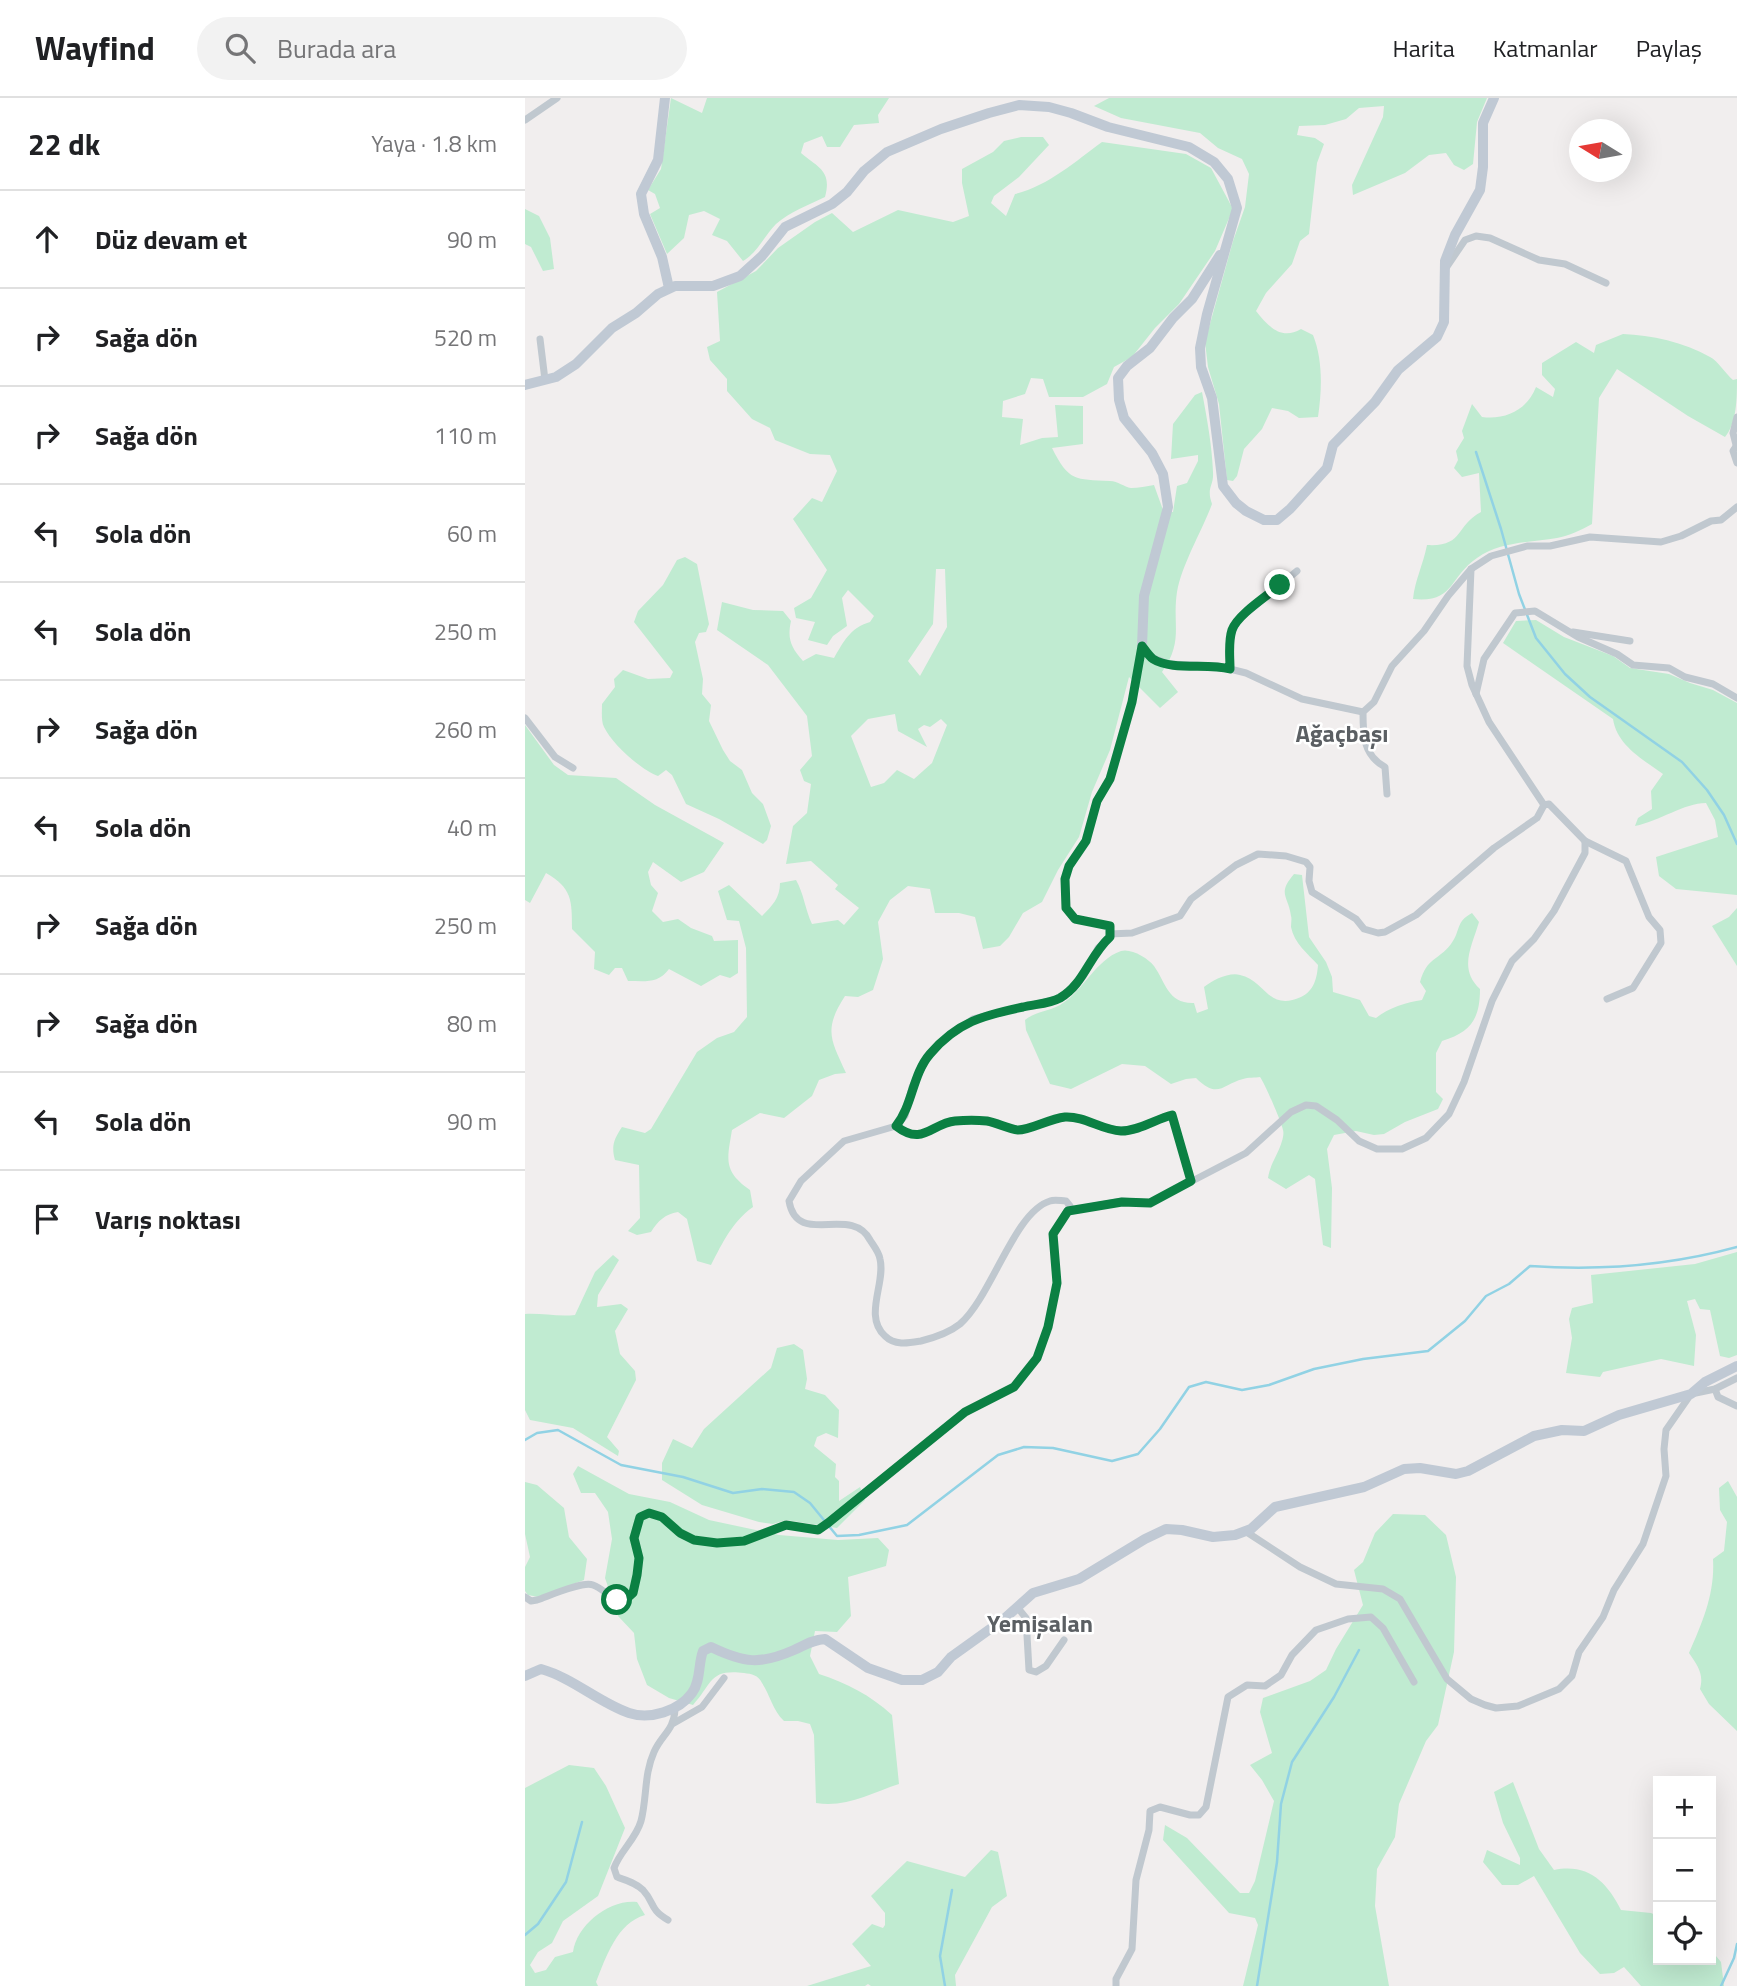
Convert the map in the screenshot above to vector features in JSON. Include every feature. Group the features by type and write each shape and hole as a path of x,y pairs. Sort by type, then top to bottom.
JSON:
{"street":[{"path":"525,120 557,98"},
{"path":"665,98 658,160 641,194 644,214 661,257 669,288"},
{"path":"525,385 556,377 576,364 612,328 669,288 713,286 740,276 762,256 785,227 832,204 887,152 941,129 1019,105 1049,107 1108,127 1189,147 1214,162 1228,179 1237,208 1207,314 1200,348 1202,367 1212,398 1223,486 1246,511 1272,521 1282,517 1327,468 1333,445 1375,402 1398,370 1437,337 1444,322 1445,261 1455,234 1480,190 1483,123 1494,98"},
{"path":"1445,268 1465,240 1476,236 1490,238 1539,260 1565,264 1606,283"},
{"path":"525,1597 531,1601 537,1600 587,1584 596,1586 610,1598 623,1602 628,1599 633,1593 639,1558 634,1538 635,1528 640,1517 649,1513 662,1517 680,1533 694,1540 717,1543 744,1541 786,1525 818,1530 965,1412 1014,1387 1037,1358 1048,1327 1057,1283 1053,1234 1070,1206 1066,1201 1052,1200 1039,1207 1024,1221 981,1299 959,1325 930,1339 906,1343 885,1336 876,1316 880,1258 867,1234 860,1228 845,1223 819,1225 799,1220 791,1211 789,1200 801,1181 844,1141 896,1126 905,1116 912,1087 928,1056 945,1039 972,1019 1058,999 1079,981 1098,948 1110,937 1110,926 1075,919 1066,908 1065,879 1069,866 1086,841 1097,801 1110,779 1132,702 1142,646 1143,596 1168,507 1163,474 1152,453 1124,418 1119,400 1118,378 1127,366 1150,348 1192,299 1225,249"},
{"path":"540,339 545,380"},
{"path":"1737,417 1733,433 1736,445 1733,451 1737,463"},
{"path":"1387,794 1385,767 1369,755 1363,734 1363,712 1374,702 1392,666 1424,631 1471,569 1492,556 1527,546 1550,546 1590,537 1661,542 1681,536 1711,521 1721,520 1737,507"},
{"path":"1471,569 1467,666 1489,722 1544,806"},
{"path":"1230,669 1230,641 1233,628 1239,619 1297,570"},
{"path":"1476,694 1484,659 1515,613 1535,611 1633,665 1669,668 1685,677 1713,684 1737,698"},
{"path":"1569,632 1629,641"},
{"path":"1142,646 1153,658 1169,664 1218,666 1246,673 1302,699 1363,712"},
{"path":"525,718 555,757 573,768"},
{"path":"1110,934 1132,933 1180,916 1191,899 1236,865 1258,854 1286,856 1306,862 1310,867 1309,881 1312,892 1356,919 1364,929 1385,932 1416,915 1486,854 1537,818 1544,806 1549,804 1585,841 1626,861 1649,917 1660,930 1661,943 1633,988 1607,999"},
{"path":"1068,1211 1122,1202 1150,1203 1246,1153 1291,1112 1306,1105 1316,1106 1359,1140 1377,1149 1402,1149 1426,1138 1449,1114 1464,1082 1492,1001 1512,961 1534,939 1553,911 1585,853 1585,841"},
{"path":"896,1126 904,1132 917,1135 928,1134 952,1121 987,1121 1018,1130 1031,1128 1044,1121 1077,1117 1120,1131 1172,1115 1191,1181"},
{"path":"1245,1531 1300,1567 1336,1584 1383,1589 1400,1599 1447,1679 1471,1699 1485,1705 1496,1708 1518,1706 1559,1689 1572,1676 1579,1652 1603,1617 1614,1590 1643,1544 1666,1476 1666,1430 1691,1394 1705,1382 1737,1366"},
{"path":"529,1673 541,1669 555,1673 629,1713 646,1715 675,1709 693,1693 698,1682 703,1651 711,1647 744,1661 759,1662 778,1657 810,1640 825,1639 868,1668 902,1681 922,1680 938,1672 951,1657 1033,1593 1079,1579 1166,1529 1213,1536 1235,1535 1251,1529 1275,1507 1364,1488 1404,1469 1420,1468 1456,1474 1468,1471 1534,1436 1562,1430 1584,1431 1619,1415 1715,1389 1737,1378"},
{"path":"1715,1389 1719,1397 1737,1406"},
{"path":"1017,1607 1025,1618 1029,1670 1036,1672 1046,1666 1064,1640"},
{"path":"1116,1986 1134,1940 1136,1880 1149,1830 1150,1811 1160,1807 1199,1815 1206,1807 1228,1697 1247,1685 1265,1686 1281,1675 1292,1655 1316,1630 1348,1619 1371,1617 1383,1628 1414,1682"},
{"path":"668,1920 655,1912 643,1891 631,1882 617,1877 614,1868 617,1858 630,1845 641,1821 649,1767 655,1749 674,1723 702,1707 724,1678"},
{"path":"674,1723 675,1709"}],"green space":[{"path":"671,98 702,113 707,98 889,98 878,115 879,123 854,125 840,147 827,147 822,136 804,143 801,153 822,171 827,181 825,197 781,220 743,261 727,241 712,235 720,219 704,211 689,215 684,238 667,254 650,214 660,208 655,194 648,190 661,169"},
{"path":"1109,98 1487,98 1477,122 1473,164 1464,170 1454,165 1446,153 1429,155 1405,173 1353,195 1352,185 1383,117 1384,106 1359,108 1346,119 1325,125 1299,126 1297,135 1315,138 1324,144 1317,163 1309,234 1300,241 1292,264 1266,293 1256,311 1281,333 1301,329 1313,335 1321,375 1318,417 1299,418 1288,411 1272,408 1262,429 1244,449 1237,476 1233,481 1227,480 1219,404 1208,367 1205,342 1245,207 1249,174 1242,159 1218,148 1200,133 1121,118 1094,106"},
{"path":"1021,137 1043,137 1049,145 1019,177 994,196 991,203 1006,216 1015,194 1050,179 1102,142 1186,154 1211,168 1233,209 1215,251 1179,304 1132,357 1114,367 1107,384 1083,397 1049,397 1043,379 1031,378 1025,394 1003,401 1002,417 1023,419 1020,445 1042,438 1058,437 1055,405 1083,406 1083,444 1052,448 1063,467 1081,479 1113,481 1131,488 1154,485 1163,510 1173,512 1177,486 1187,483 1198,461 1198,455 1171,459 1173,424 1195,395 1202,392 1212,452 1212,504 1180,581 1176,604 1175,642 1162,672 1178,692 1160,708 1129,677 1110,750 1092,792 1079,837 1042,902 1023,913 1009,937 1000,946 983,949 975,917 959,913 935,913 930,889 908,886 890,900 878,922 883,959 873,990 858,997 845,996 834,1018 833,1043 846,1073 819,1080 812,1096 784,1118 760,1113 732,1130 729,1164 735,1177 750,1190 753,1207 734,1226 711,1265 697,1261 687,1219 678,1212 662,1219 651,1232 637,1235 628,1231 640,1218 639,1165 615,1160 615,1139 622,1127 645,1133 651,1129 697,1052 717,1038 734,1032 747,1017 746,948 739,921 727,920 718,891 729,885 762,916 777,897 780,883 796,880 812,924 838,920 844,925 859,908 835,889 838,885 811,861 786,864 793,826 807,813 811,784 804,781 800,770 812,756 807,716 768,665 717,630 722,602 753,610 783,611 791,621 791,642 803,661 816,654 834,658 848,636 870,622 874,616 848,590 842,598 847,626 833,636 827,645 808,640 815,622 796,618 794,608 811,598 827,570 793,519 812,498 822,502 837,471 830,455 810,454 775,440 770,428 752,419 727,391 727,379 710,360 707,347 720,341 717,292 756,271 778,248 832,213 853,232 898,210 953,222 969,216 962,169 993,152 1004,141","holes":["936,569 945,569 947,627 920,676 908,661 933,624","895,714 898,731 927,747 918,729 924,725 930,727 941,719 947,725 932,763 914,779 897,770 884,783 871,787 851,736 868,719"]},
{"path":"525,209 539,216 550,238 554,269 543,271 531,247 525,244"},
{"path":"1623,334 1656,338 1689,347 1713,359 1733,380 1737,379 1734,417 1725,437 1617,369 1599,398 1592,524 1561,537 1486,552 1468,566 1444,593 1427,599 1413,599 1427,545 1447,543 1481,512 1479,473 1462,477 1454,468 1458,460 1456,451 1464,438 1462,431 1472,404 1482,417 1491,418 1515,412 1527,402 1536,387 1553,397 1555,389 1542,375 1542,363 1576,342 1594,353 1596,345"},
{"path":"685,557 697,564 709,624 706,632 699,633 695,642 703,679 702,694 711,705 709,721 730,761 742,770 752,793 763,804 771,826 763,844 686,804 672,775 666,770 658,776 644,768 620,748 603,725 602,704 615,687 614,679 623,670 648,679 670,678 673,672 634,622 638,611 663,585 677,560"},
{"path":"1536,620 1564,637 1613,656 1630,668 1669,674 1713,690 1737,703 1737,895 1676,889 1659,876 1656,857 1718,837 1715,820 1706,803 1689,806 1635,826 1638,818 1652,809 1651,791 1663,774 1625,744 1613,719 1503,643 1516,621"},
{"path":"525,725 554,765 568,775 616,778 655,805 724,843 704,872 681,882 653,862 648,872 651,885 658,893 652,911 663,922 678,919 691,928 712,936 714,941 738,940 738,973 730,978 720,975 701,986 669,969 660,977 646,981 628,981 622,968 615,968 609,975 594,969 595,952 572,929 571,902 561,884 546,873 530,903 525,900"},
{"path":"1294,874 1302,875 1309,937 1326,962 1332,977 1333,992 1360,1000 1369,1016 1376,1018 1398,1006 1422,1000 1426,991 1420,982 1429,963 1451,944 1467,916 1472,913 1479,922 1470,948 1468,965 1473,981 1480,989 1478,1009 1467,1029 1442,1041 1436,1053 1436,1092 1443,1099 1438,1109 1384,1134 1356,1131 1334,1135 1327,1149 1332,1188 1331,1248 1323,1245 1315,1179 1309,1175 1286,1189 1268,1178 1283,1133 1260,1077 1245,1078 1215,1089 1196,1078 1171,1084 1145,1066 1122,1064 1071,1089 1050,1084 1026,1030 1025,1020 1060,1005 1076,992 1104,961 1125,950 1139,954 1151,963 1173,996 1178,1000 1194,1003 1197,1013 1208,1009 1204,987 1216,979 1231,975 1248,978 1267,994 1281,1001 1301,997 1314,984 1318,965 1298,943 1291,927 1285,891"},
{"path":"1737,908 1737,966 1712,926 1729,917"},
{"path":"1737,1252 1737,1355 1729,1358 1720,1356 1710,1310 1700,1309 1695,1299 1687,1301 1696,1335 1694,1366 1661,1359 1603,1372 1600,1377 1566,1373 1572,1338 1569,1319 1572,1308 1593,1303 1591,1275 1695,1264"},
{"path":"613,1255 619,1260 598,1295 597,1307 621,1304 628,1309 615,1331 620,1354 635,1371 636,1380 607,1437 619,1451 618,1456 573,1428 530,1420 525,1410 525,1314 575,1315 595,1272"},
{"path":"794,1344 803,1350 807,1379 805,1389 825,1395 839,1410 838,1438 826,1433 817,1437 814,1446 836,1464 839,1501 860,1487 865,1500 837,1528 786,1520 773,1524 702,1505 662,1480 662,1463 673,1439 692,1448 704,1429 771,1368 777,1348"},
{"path":"578,1466 629,1494 670,1502 709,1520 779,1535 838,1540 878,1538 889,1550 886,1566 848,1577 851,1616 837,1632 815,1631 810,1656 819,1674 858,1690 892,1715 899,1784 848,1802 816,1803 814,1735 810,1724 784,1721 755,1675 724,1673 713,1679 693,1705 669,1698 647,1685 637,1659 634,1633 618,1616 605,1578 612,1539 608,1512 595,1493 581,1493 573,1474"},
{"path":"1728,1481 1737,1497 1737,1731 1709,1704 1700,1689 1699,1670 1689,1653 1710,1595 1713,1559 1724,1551 1727,1522 1720,1510 1719,1488"},
{"path":"525,1482 537,1485 564,1508 569,1537 587,1559 584,1580 538,1597 528,1595 525,1591 525,1567 530,1557 525,1534"},
{"path":"1393,1514 1425,1515 1446,1535 1456,1577 1454,1652 1438,1725 1426,1741 1399,1804 1395,1837 1377,1869 1375,1906 1389,1986 1243,1986 1258,1925 1255,1918 1229,1913 1163,1840 1165,1825 1187,1838 1240,1893 1249,1893 1255,1881 1274,1801 1250,1765 1272,1753 1260,1712 1263,1698 1310,1681 1326,1670 1363,1605 1354,1570 1363,1562 1375,1533"},
{"path":"569,1765 594,1768 606,1786 625,1828 598,1896 563,1921 552,1943 538,1952 530,1965 535,1973 546,1970 555,1957 573,1952 581,1932 605,1909 626,1902 637,1902 645,1915 627,1925 614,1942 596,1982 598,1986 525,1986 525,1788"},
{"path":"1513,1782 1539,1849 1554,1870 1577,1869 1586,1872 1603,1883 1621,1910 1653,1914 1653,1965 1716,1965 1716,1956 1721,1962 1724,1986 1641,1986 1624,1967 1614,1973 1600,1974 1580,1953 1534,1876 1518,1885 1502,1885 1483,1862 1487,1850 1520,1865 1520,1858 1503,1823 1494,1792"},
{"path":"991,1850 998,1852 1007,1896 992,1907 955,1975 956,1986 807,1986 871,1966 852,1944 872,1924 883,1928 885,1925 885,1913 871,1896 907,1861 965,1877"}],"waterway":[{"path":"1476,452 1519,594 1536,638 1565,674 1590,697 1682,762 1707,790 1724,815 1737,844"},
{"path":"525,1440 537,1433 558,1430 621,1465 683,1477 733,1493 762,1489 794,1492 810,1503 837,1536 859,1535 907,1525 998,1455 1024,1447 1053,1448 1112,1461 1138,1454 1160,1429 1189,1387 1206,1382 1242,1390 1269,1385 1314,1369 1363,1359 1428,1351 1465,1321 1486,1296 1509,1284 1530,1266 1634,1266 1686,1259 1737,1247"},
{"path":"1257,1986 1277,1862 1281,1804 1292,1762 1334,1697 1359,1650"},
{"path":"525,1935 538,1924 566,1882 582,1822"},
{"path":"945,1986 940,1956 952,1890"},
{"path":"1721,1986 1734,1958 1737,1944"}],"district":[{"name":"Ağaçbaşı","path":"1342,734"},
{"name":"Yemişalan","path":"1040,1624"}],"route":[{"path":"617,1600 623,1602 633,1593 639,1558 634,1538 635,1528 640,1517 649,1513 662,1517 680,1533 694,1540 717,1543 744,1541 786,1525 818,1530 828,1523 965,1412 1014,1387 1037,1358 1048,1327 1057,1283 1053,1234 1068,1211 1122,1202 1150,1203 1191,1181 1172,1115 1120,1131 1077,1117 1044,1121 1031,1128 1018,1130 987,1121 952,1121 928,1134 917,1135 904,1132 896,1126 905,1116 912,1087 928,1056 945,1039 972,1019 1058,999 1074,988 1098,948 1110,937 1110,926 1075,919 1066,908 1065,879 1069,866 1086,841 1097,801 1110,779 1132,702 1142,646 1153,658 1169,664 1230,669 1233,628 1239,619 1280,585"}]}
